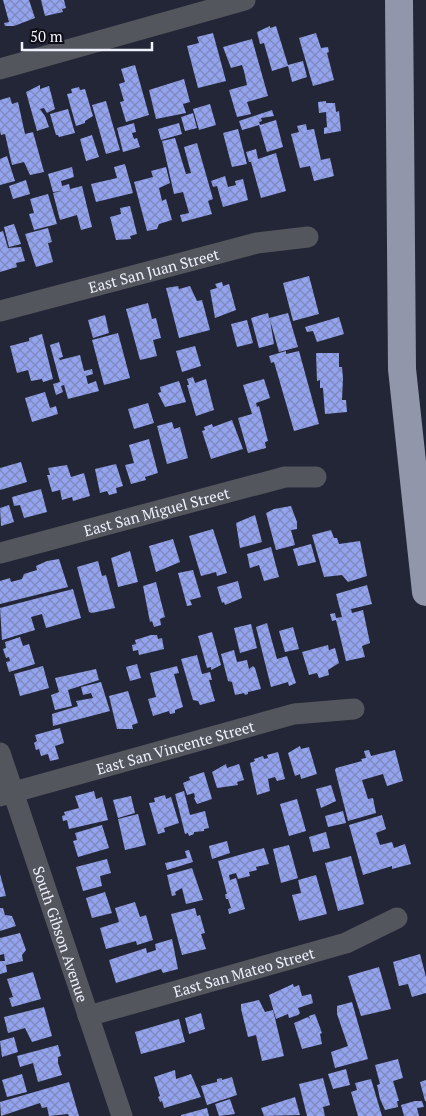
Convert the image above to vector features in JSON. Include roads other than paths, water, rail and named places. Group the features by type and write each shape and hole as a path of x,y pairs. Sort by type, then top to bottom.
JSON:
{"highway":[{"path":"399,0 402,369 426,592"}],"street":[{"path":"0,69 245,0"},
{"name":"East San Juan Street","path":"0,311 257,243 308,237"},
{"name":"East San Miguel Street","path":"0,552 285,477 316,477"},
{"name":"East San Vincente Street","path":"7,794 294,714 354,709"},
{"name":"South Gibson Avenue","path":"0,754 7,794 88,1016 122,1116"},
{"name":"East San Mateo Street","path":"88,1016 346,943 397,918"}]}
